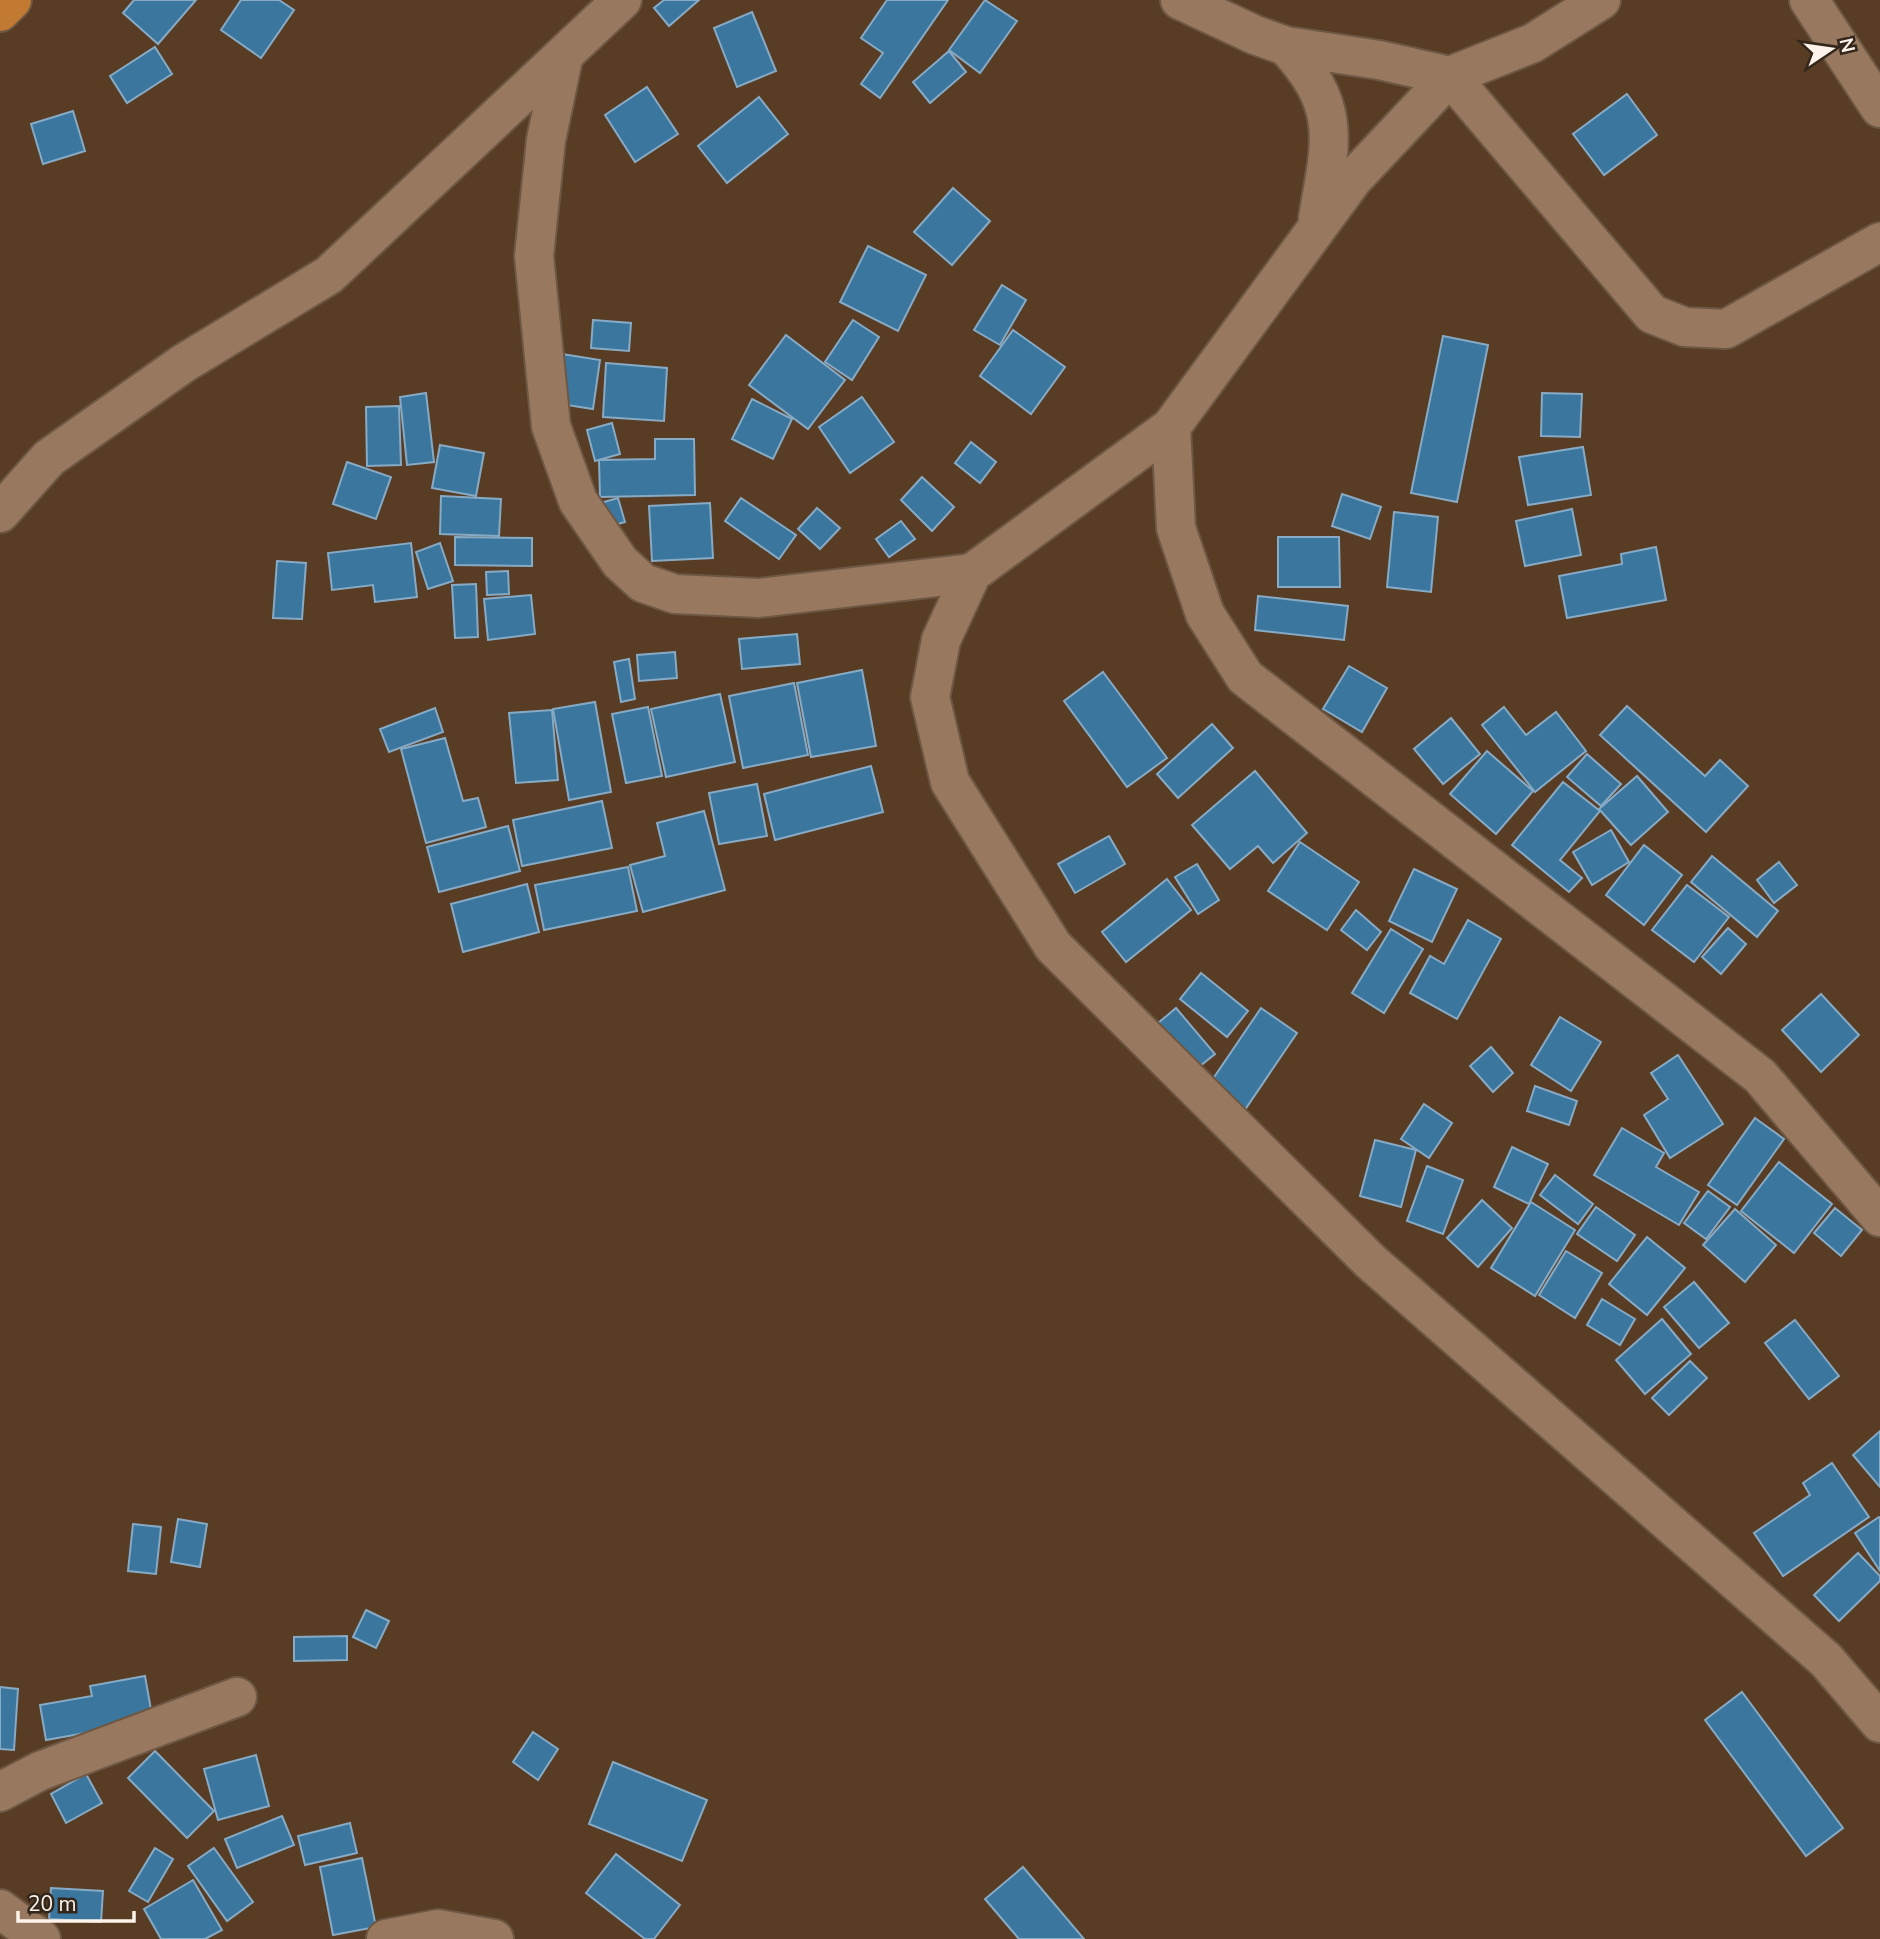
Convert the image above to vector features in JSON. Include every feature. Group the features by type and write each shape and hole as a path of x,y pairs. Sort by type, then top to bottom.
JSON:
{"highway":[{"path":"0,12 12,0"}],"street":[{"path":"0,513 49,458 184,363 329,275 563,59 622,0"},
{"path":"1180,0 1255,36 1286,46 1379,60 1450,76 1652,314 1685,327 1726,329 1880,242"},
{"path":"1601,0 1533,43 1450,76 1353,178 1171,427 972,573 941,640 930,697 950,782 1053,946 1370,1261 1826,1660 1880,1723"},
{"path":"1809,0 1880,108"},
{"path":"1286,46 1306,68 1322,92 1331,129 1317,226"},
{"path":"563,59 546,140 534,256 551,426 578,500 620,562 643,583 675,594 759,598 972,573"},
{"path":"1171,427 1176,528 1205,614 1245,677 1760,1076 1880,1217"},
{"path":"0,1792 40,1771 237,1697"},
{"path":"0,1909 41,1939"},
{"path":"386,1939 438,1928 494,1939"}],"building":[{"path":"134,0 196,0 158,44 123,13"},
{"path":"241,0 279,0 294,10 261,58 221,30"},
{"path":"664,0 699,0 669,26 654,8"},
{"path":"887,0 948,0 880,98 861,84 883,53 861,38"},
{"path":"985,0 1017,21 980,73 949,50"},
{"path":"752,12 776,71 737,87 714,28"},
{"path":"155,47 172,74 127,103 110,76"},
{"path":"949,51 966,72 930,103 913,82"},
{"path":"647,87 678,134 635,162 605,115"},
{"path":"1627,94 1657,135 1604,175 1573,134"},
{"path":"759,97 788,134 727,183 698,146"},
{"path":"73,111 85,151 43,164 31,124"},
{"path":"953,188 990,221 952,265 914,232"},
{"path":"868,246 926,275 898,331 840,302"},
{"path":"1002,285 1026,300 1000,345 974,330"},
{"path":"593,320 631,323 629,351 591,348"},
{"path":"853,320 879,337 852,380 825,362"},
{"path":"1013,330 1065,367 1031,414 980,376"},
{"path":"786,335 845,380 808,429 749,385"},
{"path":"1443,336 1488,345 1457,502 1411,493"},
{"path":"562,354 600,360 593,409 554,403"},
{"path":"606,363 667,368 664,421 603,417"},
{"path":"426,393 434,462 407,465 400,397"},
{"path":"1542,393 1582,394 1580,437 1541,436"},
{"path":"862,397 894,442 850,473 819,427"},
{"path":"752,399 792,419 773,459 732,439"},
{"path":"399,406 401,465 367,466 366,407"},
{"path":"612,423 620,454 595,461 587,430"},
{"path":"655,439 694,439 695,495 600,497 599,460 655,459"},
{"path":"971,442 996,462 980,483 955,463"},
{"path":"440,445 484,453 476,496 432,488"},
{"path":"1583,447 1591,495 1528,505 1519,457"},
{"path":"347,462 391,477 376,519 333,504"},
{"path":"922,477 954,507 932,531 901,500"},
{"path":"1342,494 1381,507 1370,539 1332,526"},
{"path":"441,496 501,499 499,536 440,534"},
{"path":"618,498 625,522 604,528 597,504"},
{"path":"741,498 796,535 779,559 725,521"},
{"path":"710,503 713,558 652,561 649,506"},
{"path":"817,508 840,528 820,549 798,529"},
{"path":"1572,509 1581,555 1525,566 1516,521"},
{"path":"1394,512 1438,517 1431,592 1387,587"},
{"path":"901,521 915,539 889,557 876,539"},
{"path":"455,537 532,538 532,566 455,565"},
{"path":"1278,537 1339,537 1340,587 1278,587"},
{"path":"411,543 417,597 375,602 373,585 332,590 328,553"},
{"path":"440,543 453,581 428,589 416,552"},
{"path":"1656,547 1666,600 1567,618 1559,576 1622,564 1621,554"},
{"path":"277,561 306,563 302,619 273,618"},
{"path":"508,571 509,594 487,595 486,572"},
{"path":"476,584 478,637 455,638 452,585"},
{"path":"531,595 535,634 488,640 484,599"},
{"path":"1258,596 1348,606 1344,640 1255,630"},
{"path":"797,634 800,664 742,669 739,639"},
{"path":"675,652 677,678 639,681 637,655"},
{"path":"629,659 635,699 621,702 614,662"},
{"path":"1349,666 1387,688 1362,732 1323,709"},
{"path":"862,670 876,746 811,757 797,683"},
{"path":"1103,672 1167,758 1127,787 1064,701"},
{"path":"794,683 808,755 743,768 729,696"},
{"path":"720,694 735,762 666,777 651,709"},
{"path":"595,702 611,792 569,800 553,709"},
{"path":"1627,706 1705,776 1720,760 1748,786 1706,832 1600,735"},
{"path":"648,707 662,776 626,783 612,714"},
{"path":"1504,707 1526,735 1556,712 1586,751 1535,792 1482,725"},
{"path":"435,708 443,732 389,752 380,729"},
{"path":"552,710 558,780 516,783 509,713"},
{"path":"1451,718 1480,754 1443,784 1414,749"},
{"path":"1212,724 1233,748 1178,798 1157,774"},
{"path":"445,738 463,801 478,798 486,827 426,843 401,749"},
{"path":"1487,751 1533,791 1496,834 1450,794"},
{"path":"1587,754 1621,784 1601,806 1567,777"},
{"path":"871,766 883,812 775,840 764,794"},
{"path":"1255,771 1307,833 1273,863 1258,846 1230,869 1192,825"},
{"path":"1637,776 1668,812 1631,845 1599,809"},
{"path":"1563,782 1600,811 1560,860 1582,878 1569,892 1512,845"},
{"path":"757,784 767,836 719,844 709,793"},
{"path":"602,801 612,848 522,866 513,820"},
{"path":"704,811 725,890 643,912 630,865 665,856 657,823"},
{"path":"508,826 520,871 439,892 427,847"},
{"path":"1611,830 1629,862 1592,885 1573,852"},
{"path":"1109,836 1125,864 1075,893 1058,864"},
{"path":"1300,842 1359,882 1327,930 1268,891"},
{"path":"1644,845 1682,875 1644,925 1606,895"},
{"path":"1712,856 1778,911 1757,937 1691,882"},
{"path":"1779,862 1797,885 1774,903 1757,880"},
{"path":"1197,864 1219,900 1198,914 1175,877"},
{"path":"628,867 637,911 544,930 535,885"},
{"path":"1414,869 1457,889 1432,942 1389,921"},
{"path":"1167,879 1191,910 1126,962 1102,932"},
{"path":"527,884 539,932 463,952 451,904"},
{"path":"1687,885 1729,917 1694,962 1652,930"},
{"path":"1356,910 1381,932 1367,950 1341,930"},
{"path":"1468,920 1501,939 1457,1019 1410,993 1430,956 1444,964"},
{"path":"1728,928 1746,944 1721,974 1702,957"},
{"path":"1391,929 1423,949 1384,1013 1352,993"},
{"path":"1201,973 1248,1011 1227,1037 1180,999"},
{"path":"1821,994 1859,1035 1821,1072 1782,1030"},
{"path":"1176,1008 1215,1054 1195,1070 1157,1024"},
{"path":"1261,1008 1297,1033 1238,1120 1202,1095"},
{"path":"1560,1017 1601,1042 1571,1091 1531,1065"},
{"path":"1491,1047 1513,1073 1493,1092 1470,1066"},
{"path":"1678,1055 1723,1124 1670,1158 1644,1115 1668,1099 1651,1073"},
{"path":"1535,1086 1577,1101 1569,1125 1527,1111"},
{"path":"1424,1104 1452,1123 1429,1158 1401,1139"},
{"path":"1755,1118 1784,1139 1737,1205 1708,1185"},
{"path":"1622,1128 1664,1153 1656,1167 1699,1192 1679,1225 1594,1175"},
{"path":"1375,1140 1416,1150 1401,1207 1360,1196"},
{"path":"1512,1147 1548,1164 1529,1204 1494,1187"},
{"path":"1779,1162 1832,1204 1794,1253 1741,1211"},
{"path":"1427,1166 1463,1180 1443,1234 1407,1221"},
{"path":"1555,1175 1593,1204 1578,1224 1540,1195"},
{"path":"1708,1191 1730,1207 1706,1239 1684,1223"},
{"path":"1482,1200 1512,1228 1478,1267 1447,1238"},
{"path":"1531,1202 1575,1230 1535,1296 1491,1268"},
{"path":"1596,1207 1635,1235 1617,1261 1577,1234"},
{"path":"1835,1208 1862,1230 1841,1256 1814,1233"},
{"path":"1735,1209 1776,1245 1745,1282 1703,1245"},
{"path":"1647,1237 1685,1268 1647,1315 1609,1284"},
{"path":"1566,1251 1602,1273 1575,1318 1539,1295"},
{"path":"1694,1282 1729,1323 1699,1348 1664,1307"},
{"path":"1602,1299 1635,1319 1620,1345 1587,1325"},
{"path":"1662,1319 1691,1354 1645,1394 1616,1360"},
{"path":"1795,1320 1839,1376 1809,1399 1765,1343"},
{"path":"1690,1361 1707,1378 1669,1415 1652,1398"},
{"path":"1880,1431 1880,1487 1853,1455"},
{"path":"1832,1463 1869,1517 1783,1576 1754,1533 1810,1495 1803,1483"},
{"path":"1880,1518 1880,1571 1855,1533"},
{"path":"178,1519 207,1524 200,1567 171,1562"},
{"path":"133,1524 161,1527 156,1574 128,1571"},
{"path":"1858,1553 1880,1576 1880,1581 1839,1621 1814,1595"},
{"path":"366,1610 389,1621 376,1648 353,1637"},
{"path":"347,1636 347,1660 294,1661 294,1637"},
{"path":"145,1676 153,1721 46,1740 40,1705 92,1696 90,1686"},
{"path":"0,1687 18,1689 14,1750 0,1749"},
{"path":"1742,1692 1843,1828 1806,1856 1705,1720"},
{"path":"533,1732 558,1749 538,1780 513,1762"},
{"path":"155,1751 214,1811 187,1838 128,1778"},
{"path":"256,1755 269,1806 218,1820 204,1769"},
{"path":"613,1762 707,1800 682,1861 589,1824"},
{"path":"86,1774 102,1803 66,1823 51,1794"},
{"path":"282,1816 294,1845 237,1868 225,1839"},
{"path":"350,1823 357,1853 305,1865 298,1836"},
{"path":"155,1848 173,1859 148,1902 129,1891"},
{"path":"214,1848 253,1902 227,1921 188,1866"},
{"path":"616,1854 680,1905 654,1939 645,1939 586,1893"},
{"path":"362,1858 376,1927 333,1935 320,1867"},
{"path":"1023,1867 1084,1939 1019,1939 985,1899"},
{"path":"193,1880 222,1930 205,1939 161,1939 144,1909"},
{"path":"51,1888 103,1891 101,1922 49,1919"}]}
